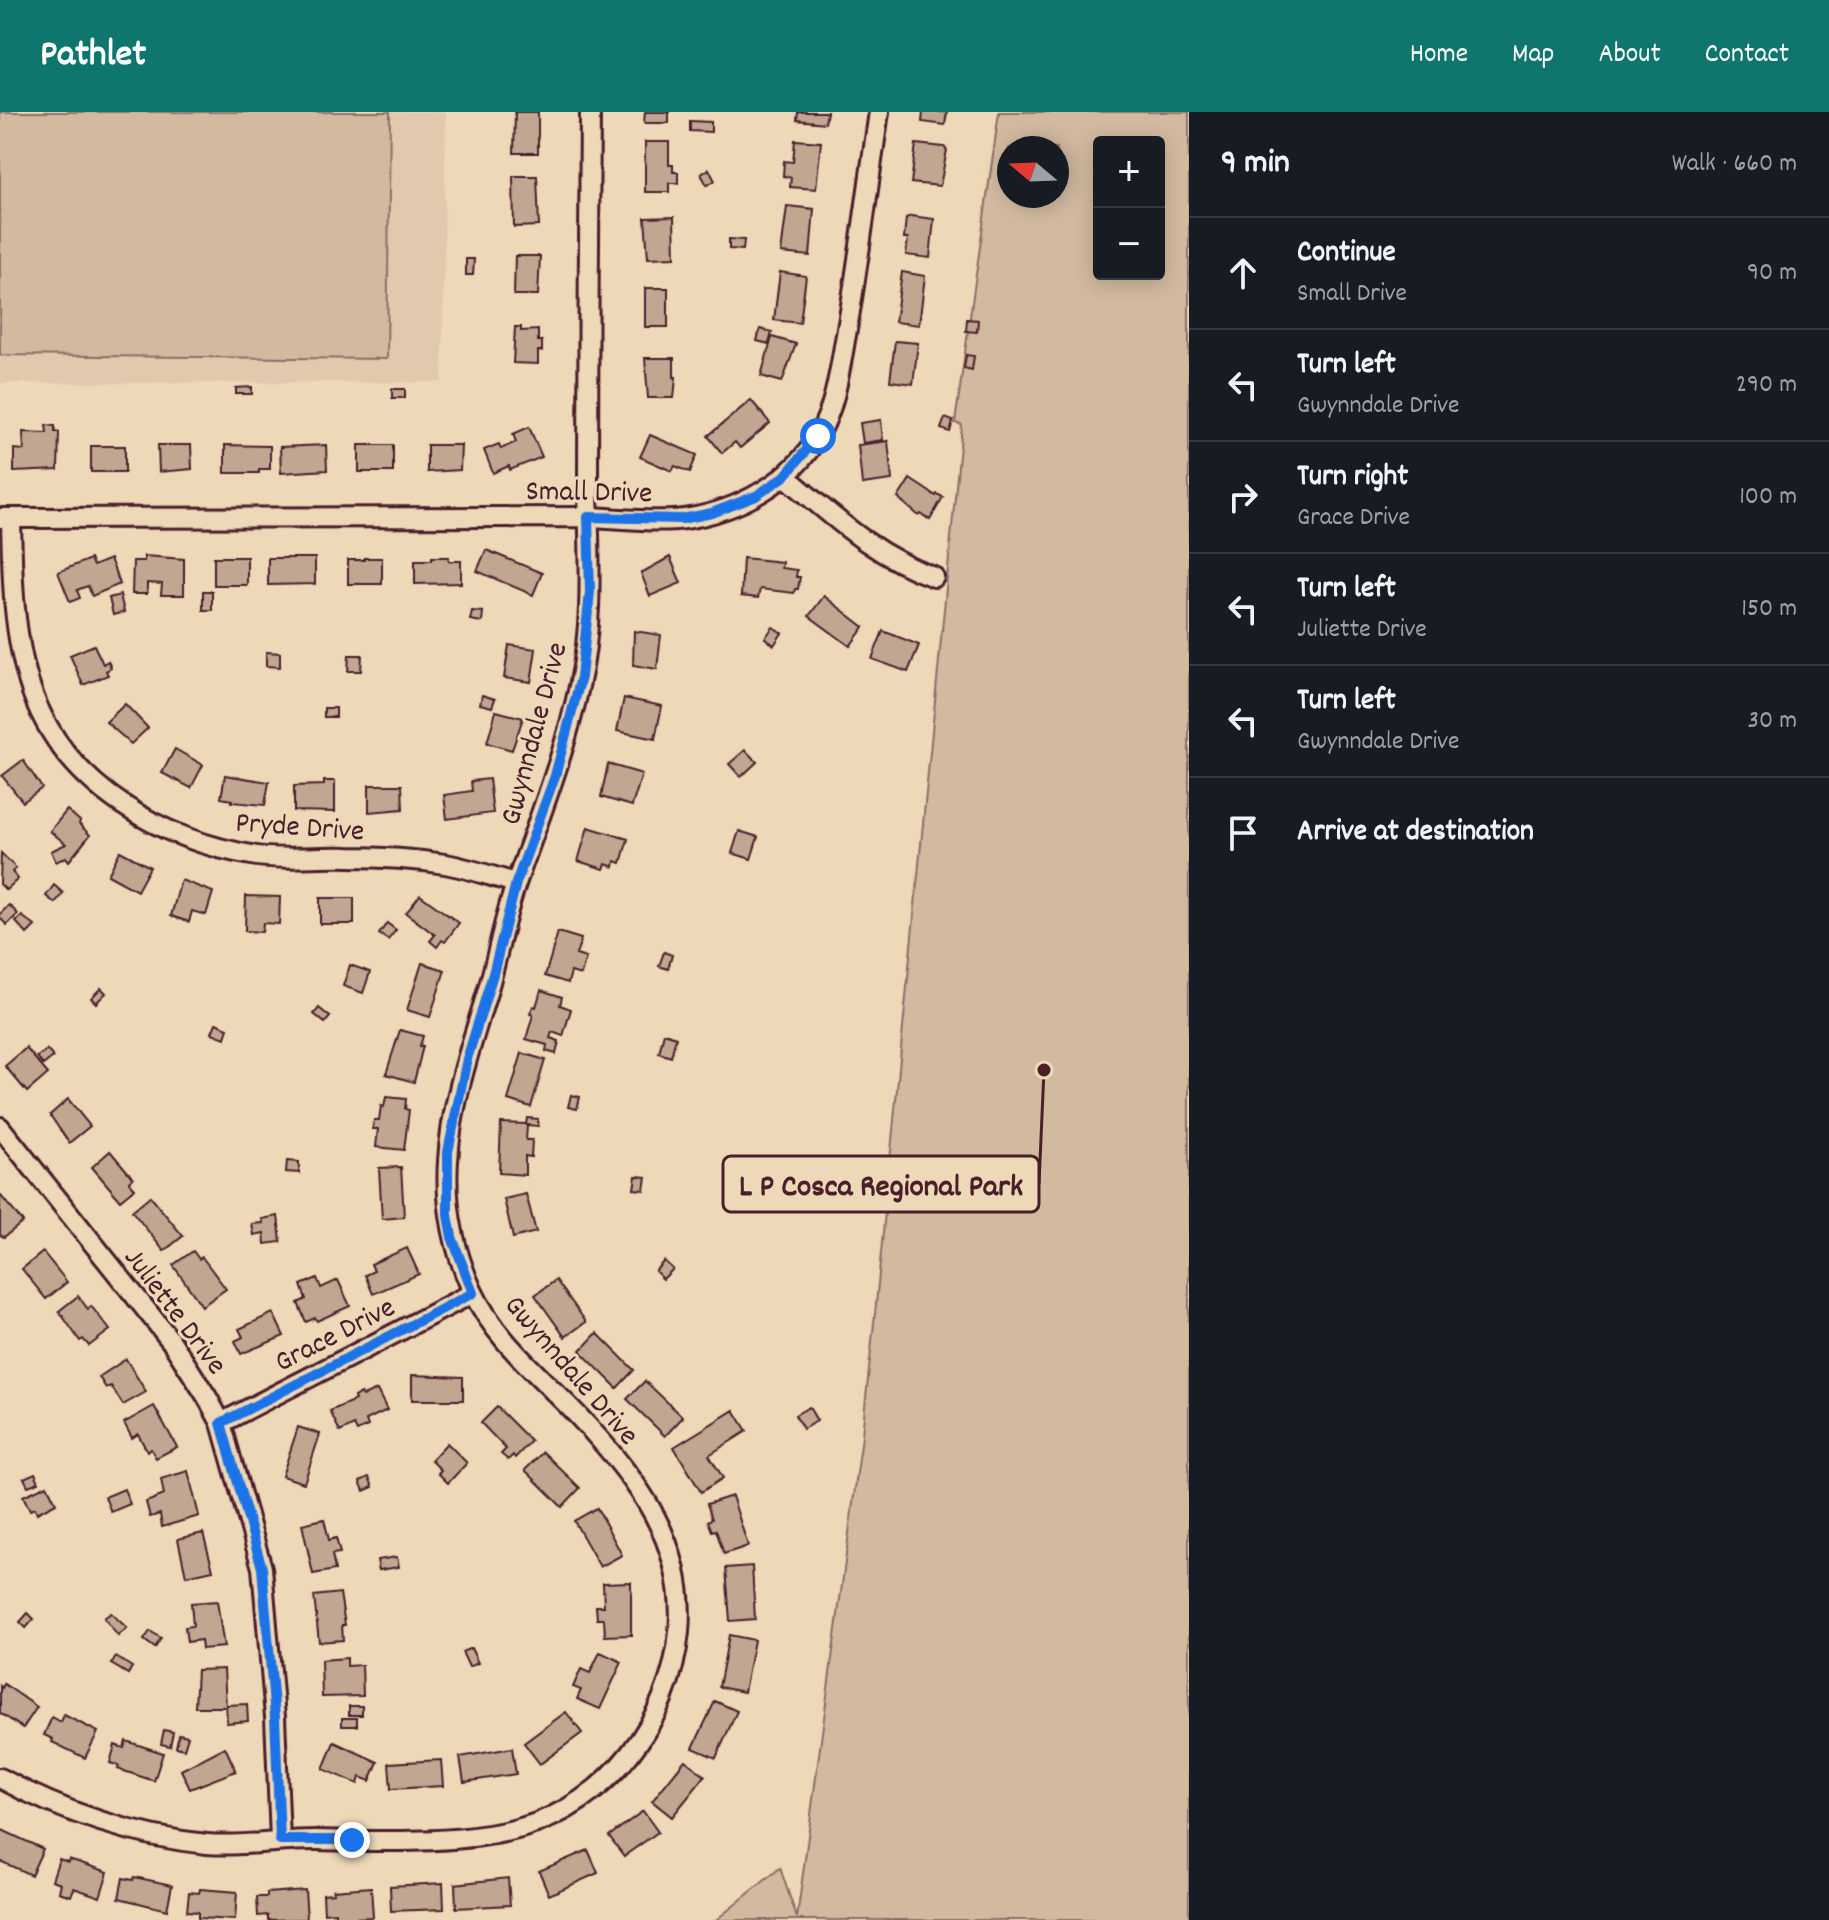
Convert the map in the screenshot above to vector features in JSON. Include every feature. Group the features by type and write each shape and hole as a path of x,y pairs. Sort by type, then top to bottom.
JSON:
{"street":[{"name":"Gwynndale Drive","path":"0,1778 50,1804 112,1824 210,1844 485,1835 520,1829 549,1818 622,1766 641,1741 665,1692 679,1634 677,1570 668,1541 652,1509 584,1421 502,1337 473,1293 452,1237 448,1215 448,1152 467,1059 516,883 555,776 581,677 590,592 590,112"},
{"name":"Small Drive","path":"6,518 682,519 756,496 785,476 818,436 831,404 854,289 879,112"},
{"path":"785,476 871,546 904,567 934,577"},
{"name":"Pryde Drive","path":"6,518 13,593 32,692 52,736 86,774 130,812 187,838 260,856 350,857 446,864 516,883"},
{"name":"Juliette Drive","path":"0,1127 171,1341 221,1423 262,1568 275,1717 280,1840"},
{"name":"Grace Drive","path":"221,1423 473,1293"}],"shaded area":[{"path":"0,112 446,112 442,382 0,383"},
{"path":"0,112 390,112 387,359 0,355"},
{"path":"999,112 1189,112 1189,1920 716,1920 780,1868 797,1918 861,1444 962,425 955,423"}],"building":[{"path":"515,112 538,112 538,153 514,153"},
{"path":"645,112 669,112 669,123 644,123"},
{"path":"798,112 827,112 825,123 797,120"},
{"path":"923,112 947,112 945,125 922,122"},
{"path":"690,121 711,122 711,132 690,131"},
{"path":"795,140 821,142 816,189 790,187 791,177 783,176 784,161 793,162"},
{"path":"645,142 669,142 669,165 673,165 673,172 678,172 678,183 669,183 669,192 645,192"},
{"path":"916,144 947,150 940,186 911,183"},
{"path":"709,169 715,181 707,185 701,174"},
{"path":"513,176 537,176 539,226 514,227"},
{"path":"787,206 814,209 810,256 781,253"},
{"path":"674,217 675,257 648,258 645,218"},
{"path":"906,218 934,219 930,258 906,255"},
{"path":"729,239 744,240 743,250 729,249"},
{"path":"515,256 540,256 538,295 514,295"},
{"path":"466,259 474,259 473,275 466,275"},
{"path":"780,272 806,276 800,323 774,320"},
{"path":"902,272 925,276 919,325 895,322"},
{"path":"645,288 668,288 668,327 645,327"},
{"path":"967,319 978,320 977,332 966,331"},
{"path":"515,327 521,327 521,331 538,330 542,351 538,351 538,364 513,363"},
{"path":"760,329 772,332 769,344 757,341"},
{"path":"772,337 796,344 782,382 761,376"},
{"path":"895,341 918,343 913,384 890,381"},
{"path":"966,355 974,356 972,370 964,368"},
{"path":"645,358 674,358 674,398 648,398"},
{"path":"252,387 252,394 236,394 236,388"},
{"path":"392,389 405,389 405,398 392,398"},
{"path":"751,400 770,423 740,448 735,442 722,453 708,436"},
{"path":"945,418 953,421 950,432 941,429"},
{"path":"881,420 883,440 863,443 860,423"},
{"path":"46,425 55,426 55,432 59,432 58,470 14,472 14,449 24,450 23,432 47,433"},
{"path":"529,427 542,457 510,470 509,466 493,473 484,450 499,444 501,449 516,442 513,434"},
{"path":"650,435 697,455 690,472 675,466 672,471 640,457"},
{"path":"888,441 892,480 862,484 858,445"},
{"path":"158,445 191,445 192,469 159,472"},
{"path":"225,445 270,446 270,469 259,469 259,473 225,473"},
{"path":"326,445 327,470 281,473 280,447"},
{"path":"359,445 393,445 393,472 359,472"},
{"path":"427,445 461,445 460,470 427,472"},
{"path":"91,446 125,446 125,472 91,472"},
{"path":"910,479 936,496 943,497 930,520 921,514 919,516 898,498"},
{"path":"486,550 542,573 533,595 477,571"},
{"path":"144,556 184,559 184,595 161,595 162,584 147,583 147,594 132,594 133,561 144,561"},
{"path":"214,557 247,557 247,585 214,585"},
{"path":"432,557 461,561 461,583 415,584 415,560 432,560"},
{"path":"670,557 681,583 650,596 641,573"},
{"path":"268,558 315,558 315,584 268,585"},
{"path":"382,558 382,584 348,584 348,560"},
{"path":"743,558 782,562 781,568 797,570 796,577 800,577 798,589 794,593 760,589 758,598 741,596"},
{"path":"90,559 93,566 110,559 120,584 92,596 88,586 82,588 77,590 80,598 70,602 58,572"},
{"path":"203,591 212,591 212,610 203,610"},
{"path":"120,595 124,612 113,615 109,598"},
{"path":"824,596 864,627 850,646 809,616"},
{"path":"472,611 483,612 482,622 470,620"},
{"path":"773,627 782,633 774,645 765,638"},
{"path":"634,631 661,635 657,669 633,665"},
{"path":"883,631 919,645 908,672 872,659"},
{"path":"94,645 103,664 108,661 111,668 106,671 108,675 83,685 70,655"},
{"path":"509,645 536,649 531,682 504,678"},
{"path":"266,652 280,653 280,667 266,666"},
{"path":"349,655 362,655 361,671 348,671"},
{"path":"482,695 495,699 492,707 480,704"},
{"path":"624,698 662,706 655,739 617,731"},
{"path":"125,704 148,728 131,744 106,722"},
{"path":"324,708 336,708 336,717 324,717"},
{"path":"496,711 523,718 512,750 487,743"},
{"path":"175,749 203,765 191,788 162,773"},
{"path":"745,750 757,762 741,777 729,764"},
{"path":"23,760 42,788 23,802 2,776"},
{"path":"608,764 642,774 632,806 601,797"},
{"path":"225,775 269,782 265,805 221,798"},
{"path":"489,779 493,813 447,819 444,795 472,791 471,781"},
{"path":"324,781 335,781 335,812 294,811 294,786 324,785"},
{"path":"369,785 402,785 403,809 369,812"},
{"path":"67,810 90,835 69,861 66,857 56,862 51,851 66,844 50,831"},
{"path":"588,827 628,839 621,863 615,861 614,867 606,864 604,869 578,861"},
{"path":"739,831 758,837 751,859 732,853"},
{"path":"120,851 150,867 137,891 108,875"},
{"path":"1,853 16,868 12,872 18,879 6,890 0,884"},
{"path":"181,880 213,892 206,915 192,911 189,922 171,916"},
{"path":"54,885 63,893 55,903 46,896"},
{"path":"420,895 459,923 445,942 442,940 437,947 430,941 435,935 406,913"},
{"path":"246,896 280,897 279,924 263,923 262,932 245,931"},
{"path":"320,898 354,898 354,924 320,924"},
{"path":"9,905 18,914 7,925 0,914"},
{"path":"22,916 35,926 27,934 16,922"},
{"path":"387,923 396,930 388,940 379,934"},
{"path":"558,932 581,939 576,955 586,958 581,975 571,972 568,983 545,976"},
{"path":"664,952 672,955 668,969 659,966"},
{"path":"422,963 445,970 430,1017 407,1010"},
{"path":"350,965 370,972 363,993 343,986"},
{"path":"101,988 106,993 96,1003 91,998"},
{"path":"541,990 562,997 560,1005 571,1009 563,1036 552,1032 550,1038 559,1041 556,1054 546,1051 547,1045 526,1039 533,1015 530,1014 533,1006 536,1007"},
{"path":"319,1008 330,1017 325,1023 314,1014"},
{"path":"216,1023 228,1028 225,1038 212,1033"},
{"path":"400,1030 423,1036 414,1082 386,1074"},
{"path":"664,1033 676,1037 671,1057 659,1053"},
{"path":"26,1048 48,1074 27,1092 5,1066"},
{"path":"47,1050 53,1057 43,1065 37,1057"},
{"path":"522,1053 545,1060 531,1107 508,1100"},
{"path":"571,1095 580,1097 577,1109 568,1107"},
{"path":"386,1097 406,1099 405,1109 409,1110 404,1150 376,1147 378,1129 373,1129 374,1120 379,1120"},
{"path":"68,1099 90,1126 69,1143 50,1115"},
{"path":"527,1118 538,1119 538,1126 527,1125 526,1140 532,1140 531,1157 525,1156 525,1175 499,1173 501,1123 526,1124"},
{"path":"110,1151 133,1178 129,1182 135,1188 120,1200 92,1167"},
{"path":"287,1161 299,1162 299,1173 286,1172"},
{"path":"401,1167 404,1217 382,1219 379,1168"},
{"path":"636,1176 646,1177 644,1190 634,1189"},
{"path":"526,1194 536,1232 513,1238 504,1199"},
{"path":"0,1195 23,1222 4,1237 0,1235"},
{"path":"150,1196 183,1236 164,1251 132,1211"},
{"path":"278,1216 281,1242 265,1244 264,1233 254,1235 252,1224"},
{"path":"407,1248 419,1274 373,1294 365,1275 374,1271 371,1264"},
{"path":"193,1251 199,1259 202,1257 226,1289 202,1306 173,1265"},
{"path":"43,1252 67,1282 46,1299 22,1269"},
{"path":"664,1261 673,1269 663,1279 655,1271"},
{"path":"317,1278 321,1288 338,1280 350,1306 317,1321 315,1318 306,1322 298,1303 306,1299 301,1285"},
{"path":"556,1280 586,1322 565,1337 535,1295"},
{"path":"78,1296 88,1309 91,1306 110,1330 89,1346 83,1339 80,1341 59,1311"},
{"path":"273,1313 284,1336 241,1354 235,1341 243,1337 239,1329"},
{"path":"597,1333 634,1370 617,1388 580,1351"},
{"path":"126,1359 146,1392 123,1405 111,1386 106,1388 99,1377"},
{"path":"412,1375 463,1377 463,1400 412,1400"},
{"path":"645,1381 683,1417 665,1436 627,1399"},
{"path":"377,1390 387,1410 366,1420 368,1426 357,1431 354,1425 340,1432 330,1411 355,1400 354,1397 361,1393 363,1396"},
{"path":"154,1406 177,1447 156,1458 151,1449 147,1451 138,1434 132,1438 124,1423"},
{"path":"497,1407 531,1441 515,1458 513,1455 508,1460 501,1454 506,1449 481,1423"},
{"path":"809,1407 817,1421 803,1429 795,1415"},
{"path":"734,1410 747,1431 709,1455 723,1478 701,1492 674,1447"},
{"path":"298,1427 320,1434 304,1483 282,1476"},
{"path":"447,1443 467,1463 448,1483 431,1460"},
{"path":"543,1452 580,1488 562,1507 525,1470"},
{"path":"188,1471 199,1516 162,1527 160,1514 150,1517 146,1502 164,1495 161,1479"},
{"path":"35,1473 39,1482 28,1486 24,1478"},
{"path":"369,1477 373,1487 364,1491 360,1481"},
{"path":"47,1485 56,1503 37,1513 35,1508 30,1510 23,1496"},
{"path":"124,1489 130,1504 111,1512 105,1497"},
{"path":"732,1496 748,1546 724,1554 716,1530 712,1531 708,1521 712,1519 707,1504"},
{"path":"597,1508 622,1555 600,1567 574,1521"},
{"path":"324,1519 329,1540 336,1538 340,1553 332,1554 335,1570 313,1574 302,1524"},
{"path":"203,1533 213,1570 186,1576 178,1539"},
{"path":"397,1557 399,1567 379,1570 377,1560"},
{"path":"752,1566 755,1619 730,1621 726,1568"},
{"path":"631,1582 631,1635 605,1636 604,1619 597,1619 596,1606 604,1606 603,1583"},
{"path":"340,1593 345,1625 342,1625 343,1640 319,1642 314,1596"},
{"path":"217,1601 224,1647 202,1649 201,1640 187,1642 185,1627 193,1626 191,1603"},
{"path":"28,1613 34,1619 26,1628 20,1622"},
{"path":"111,1613 127,1628 118,1636 104,1618"},
{"path":"150,1631 161,1638 155,1648 144,1640"},
{"path":"729,1635 754,1640 744,1692 719,1687"},
{"path":"471,1648 478,1663 469,1667 462,1652"},
{"path":"600,1652 622,1662 600,1709 577,1699 581,1690 573,1687 581,1669 590,1673"},
{"path":"116,1657 132,1667 128,1674 111,1664"},
{"path":"347,1658 347,1666 362,1665 363,1696 322,1697 321,1660"},
{"path":"224,1669 226,1707 195,1707 197,1670"},
{"path":"4,1684 37,1707 23,1728 0,1713 0,1686 2,1688"},
{"path":"715,1701 737,1711 716,1758 693,1748"},
{"path":"247,1704 248,1721 227,1723 226,1705"},
{"path":"349,1706 362,1706 362,1715 349,1715"},
{"path":"566,1712 582,1733 540,1764 524,1743"},
{"path":"64,1715 98,1732 85,1758 44,1735 52,1717 61,1722"},
{"path":"342,1718 357,1718 357,1726 342,1726"},
{"path":"164,1730 173,1732 170,1746 161,1744"},
{"path":"179,1734 188,1736 184,1749 176,1747"},
{"path":"126,1741 163,1753 154,1781 118,1769 119,1766 110,1763 115,1745 124,1748"},
{"path":"334,1742 378,1762 370,1781 360,1777 358,1784 323,1769"},
{"path":"225,1747 236,1771 190,1789 181,1770"},
{"path":"512,1748 516,1774 464,1782 460,1757"},
{"path":"441,1760 443,1786 391,1789 389,1763"},
{"path":"685,1760 705,1776 672,1817 652,1801"},
{"path":"643,1811 658,1832 624,1856 609,1836"},
{"path":"0,1829 43,1849 31,1875 0,1861"},
{"path":"588,1850 598,1873 549,1895 539,1871"},
{"path":"59,1859 68,1862 69,1859 108,1872 100,1897 74,1888 71,1896 59,1892 61,1883 52,1880"},
{"path":"134,1877 172,1885 167,1910 119,1898 123,1878 133,1880"},
{"path":"508,1878 510,1905 456,1908 455,1884"},
{"path":"443,1883 444,1909 391,1911 390,1886"},
{"path":"371,1887 373,1917 335,1919 335,1912 324,1913 323,1894 334,1893 333,1890"},
{"path":"200,1889 237,1892 235,1920 198,1918 198,1912 187,1911 189,1892 199,1893"},
{"path":"305,1890 307,1919 268,1920 268,1915 258,1916 257,1897 267,1897 267,1893"}],"place":[{"name":"L P Cosca Regional Park","path":"1044,1070"}],"route":[{"path":"352,1840 280,1840 275,1717 262,1568 221,1423 473,1293 452,1237 448,1215 448,1152 467,1059 516,883 555,776 581,677 590,592 588,517 682,519 712,513 756,496 785,476 818,436"}]}
